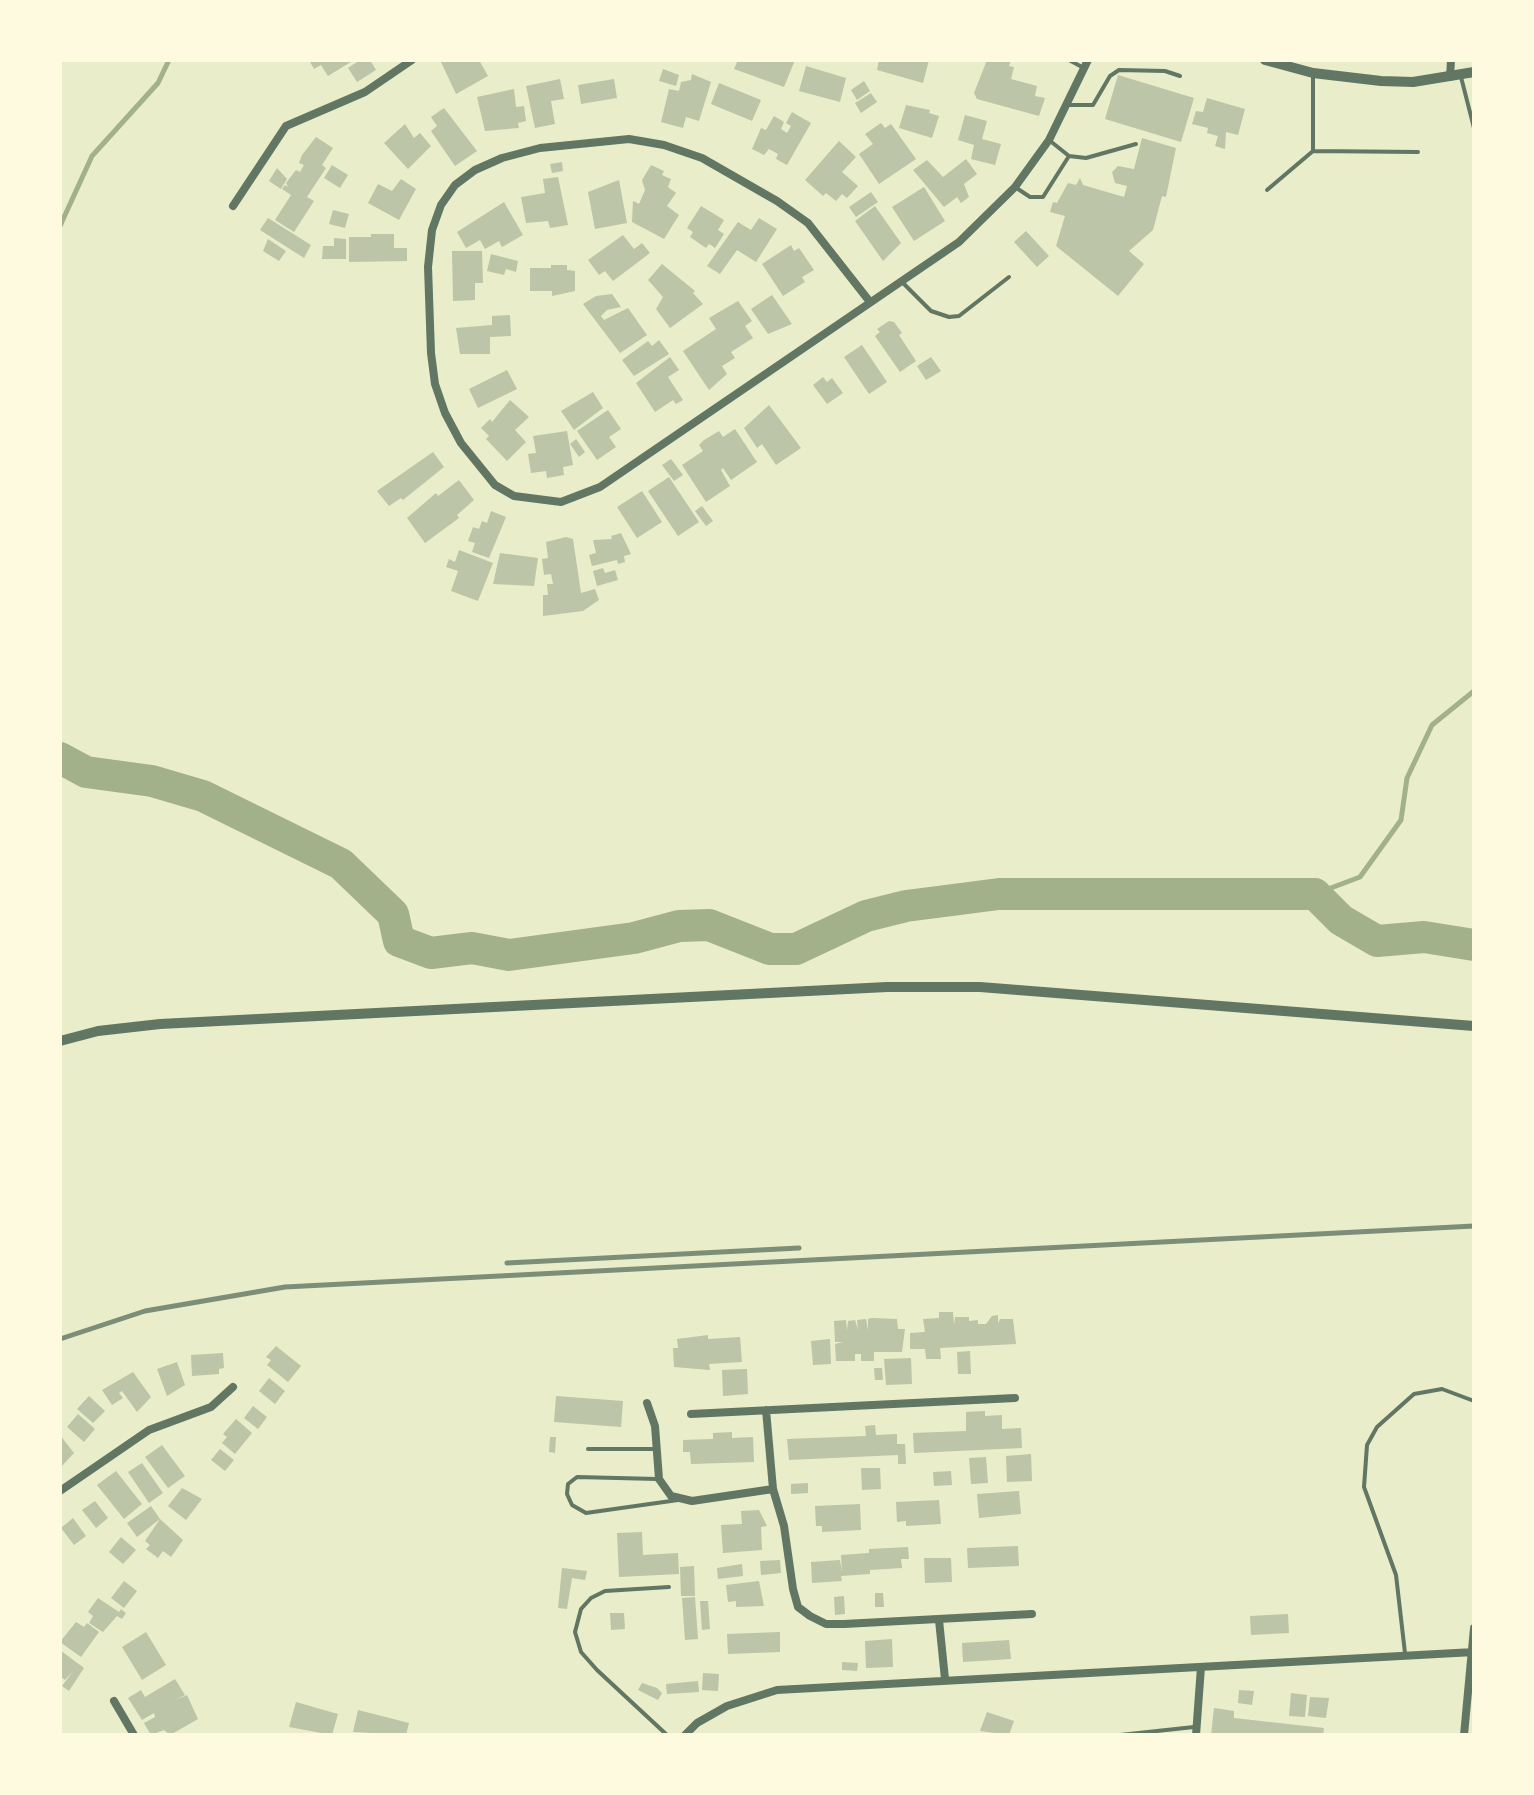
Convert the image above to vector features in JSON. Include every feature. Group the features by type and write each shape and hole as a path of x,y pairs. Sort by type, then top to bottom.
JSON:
{"street":[{"path":"233,206 286,126 365,92 412,60"},
{"path":"1265,60 1313,73 1381,81 1413,82 1474,72"},
{"path":"1451,60 1455,76"},
{"path":"870,302 808,223 777,201 702,158 664,145 629,139 540,148 502,158 475,170 455,185 441,205 432,230 428,267 431,353 435,384 445,413 461,443 495,485 514,496 561,502 600,487 959,242 1015,187 1049,140 1086,64"},
{"path":"60,1041 98,1031 160,1024 887,987 980,987 1474,1026"},
{"path":"60,1491 149,1430 211,1407 233,1387"},
{"path":"691,1414 1015,1398"},
{"path":"647,1403 657,1449 659,1479 666,1490 679,1500 773,1489"},
{"path":"766,1410 773,1489 784,1526 798,1607 826,1624 1032,1614"},
{"path":"939,1620 945,1679"},
{"path":"1464,1735 1474,1628"},
{"path":"685,1735 697,1723 727,1706 777,1690 1473,1652"},
{"path":"1196,1731 1201,1667"},
{"path":"114,1701 134,1735"}],"lane":[{"path":"1069,60 1086,64"},
{"path":"1068,105 1093,105 1110,76 1119,70 1165,71 1180,76"},
{"path":"1313,73 1313,151"},
{"path":"1455,76 1474,128"},
{"path":"1049,140 1069,156 1098,156 1136,144"},
{"path":"1267,190 1313,151 1418,152"},
{"path":"1015,187 1030,197 1043,197 1069,156"},
{"path":"903,283 931,311 949,317 959,316 1009,277"},
{"path":"1405,1656 1404,1625 1396,1575 1364,1487 1367,1445 1377,1427 1414,1394 1442,1389 1474,1401"},
{"path":"588,1449 657,1449"},
{"path":"659,1479 577,1477 568,1484 567,1494 572,1505 586,1513 679,1500"},
{"path":"667,1735 597,1670 581,1652 575,1632 581,1609 591,1598 605,1591 669,1587"},
{"path":"1474,1591 1474,1611"},
{"path":"1120,1735 1196,1731"}],"building":[{"path":"309,60 354,60 328,76 321,65 314,69"},
{"path":"360,60 370,60 376,70 357,82 348,68"},
{"path":"440,60 479,60 488,76 456,94"},
{"path":"738,60 795,60 784,87 734,69"},
{"path":"879,60 929,60 923,83 877,70"},
{"path":"987,60 1011,60 1009,66 1014,67 1011,79 1037,86 1035,96 1045,98 1039,116 977,99 974,93"},
{"path":"806,66 846,78 840,102 799,91"},
{"path":"663,69 679,75 676,86 659,81"},
{"path":"692,74 711,82 699,121 686,117 683,128 661,122 669,89 679,91 681,82 691,80"},
{"path":"1118,75 1194,98 1181,142 1105,119"},
{"path":"560,79 564,99 551,101 555,124 535,128 526,86"},
{"path":"614,79 617,98 581,104 578,85"},
{"path":"864,81 870,91 857,100 851,90"},
{"path":"719,83 761,100 752,121 711,104"},
{"path":"514,89 516,107 524,106 526,121 518,123 519,128 485,131 477,97"},
{"path":"871,93 877,102 861,113 855,103"},
{"path":"1207,98 1245,109 1238,135 1226,132 1225,149 1215,146 1218,136 1207,133 1208,128 1192,124 1196,111 1203,112"},
{"path":"906,105 930,110 929,113 939,116 932,138 899,128"},
{"path":"444,108 477,151 455,166 431,131 437,126 431,117"},
{"path":"792,112 811,123 787,165 776,159 778,154 769,149 764,155 752,149 761,128 766,130 774,116 784,122 781,129 787,133 791,126 786,123"},
{"path":"965,115 987,121 982,139 1001,144 995,165 971,159 974,145 958,140"},
{"path":"881,123 885,128 891,124 916,159 879,184 859,154 873,144 865,134"},
{"path":"405,124 414,138 420,133 431,146 408,169 384,143"},
{"path":"316,137 333,148 322,165 326,168 307,197 314,201 294,232 275,220 291,195 282,189 285,185 288,187 286,183 296,170 300,172 304,165 299,163 302,155"},
{"path":"1142,138 1176,148 1166,197 1162,196 1153,230 1129,251 1144,264 1118,296 1056,246 1065,216 1050,212 1053,202 1057,203 1068,183 1076,185 1080,178 1083,185 1124,197 1127,186 1115,183 1112,172 1118,166 1134,169"},
{"path":"839,141 856,157 842,172 858,186 847,198 842,194 836,201 826,193 823,196 805,180"},
{"path":"966,159 977,174 964,184 969,197 961,203 957,197 944,207 913,170 927,160 943,177"},
{"path":"562,162 563,171 552,173 550,164"},
{"path":"332,165 348,175 340,188 324,178"},
{"path":"651,165 664,171 662,175 671,179 668,187 676,193 667,206 679,215 664,239 632,222 633,201 639,204 645,190 642,180"},
{"path":"277,168 287,179 281,189 269,181"},
{"path":"558,177 568,225 550,228 548,221 526,223 521,197 545,193 543,179"},
{"path":"401,179 416,189 399,220 368,203 378,184 392,191"},
{"path":"619,180 627,223 595,229 588,192"},
{"path":"924,187 945,221 914,241 892,207"},
{"path":"871,192 878,202 856,217 849,207"},
{"path":"504,202 523,235 502,247 499,241 485,249 480,240 466,248 457,232"},
{"path":"701,206 724,220 718,230 724,234 715,248 709,244 706,248 690,237 693,232 687,228"},
{"path":"875,206 901,243 883,261 855,221"},
{"path":"333,210 349,214 345,228 329,224"},
{"path":"268,218 311,245 304,258 260,230"},
{"path":"759,218 777,229 756,262 737,250 720,274 707,266 738,222 751,230"},
{"path":"1026,231 1049,256 1037,267 1014,242"},
{"path":"371,234 394,234 394,248 407,248 407,261 349,262 349,237 371,237"},
{"path":"623,235 634,249 642,243 650,253 613,281 605,271 599,275 588,260"},
{"path":"334,238 346,239 346,259 322,259 323,246 334,246"},
{"path":"268,239 286,251 279,261 263,251"},
{"path":"791,245 794,251 799,248 814,270 802,277 805,282 783,296 762,264"},
{"path":"452,251 482,251 483,283 475,283 475,300 453,301"},
{"path":"491,254 518,261 516,272 506,269 504,275 487,271"},
{"path":"662,264 695,291 693,293 703,304 670,328 656,309 663,297 648,280"},
{"path":"551,265 567,265 567,270 575,271 575,291 552,296 552,291 530,291 530,268 551,268"},
{"path":"612,294 621,307 607,310 601,316 604,320 628,308 647,335 620,353 583,304 596,296"},
{"path":"772,295 792,324 768,334 751,309"},
{"path":"738,301 752,321 745,326 753,338 731,352 735,358 722,366 727,374 709,390 683,351 716,329 709,318"},
{"path":"510,315 511,336 490,337 490,354 460,354 456,328 492,325 492,316"},
{"path":"889,321 894,322 902,333 899,335 916,361 900,372 875,336 880,332 877,329"},
{"path":"659,340 669,354 634,376 622,360 648,341 652,346"},
{"path":"862,345 887,382 869,394 844,357"},
{"path":"670,357 679,370 668,377 683,400 676,404 673,400 655,412 636,383"},
{"path":"931,357 941,371 926,380 917,366"},
{"path":"507,370 517,389 478,408 469,389"},
{"path":"823,377 827,382 832,378 843,393 827,404 813,385"},
{"path":"593,392 603,408 574,430 561,411"},
{"path":"510,400 529,417 515,430 526,442 507,461 486,439 489,436 481,428 490,419 492,422"},
{"path":"769,405 801,448 776,465 762,444 757,448 744,428"},
{"path":"608,410 621,429 609,437 616,447 597,460 577,431"},
{"path":"735,429 757,462 731,480 723,468 721,470 730,486 706,502 682,465 703,451 699,445 704,440 719,431 723,437"},
{"path":"567,431 573,465 563,467 564,475 547,478 546,471 531,473 528,454 536,453 533,436"},
{"path":"576,439 585,452 579,457 570,444"},
{"path":"433,452 444,467 403,500 401,498 389,506 377,491"},
{"path":"671,459 683,475 674,481 662,465"},
{"path":"669,477 699,522 678,536 648,491"},
{"path":"459,480 474,500 457,515 459,518 425,543 407,518 436,493 438,496"},
{"path":"642,491 662,522 637,538 617,507"},
{"path":"702,506 713,521 706,526 695,511"},
{"path":"491,511 506,517 489,558 472,552 475,543 468,541 473,527 479,529 482,521 487,523"},
{"path":"621,533 631,554 624,556 625,562 618,564 617,560 592,566 589,555 596,553 593,540 612,539 611,536"},
{"path":"566,537 573,539 581,593 595,589 599,600 583,611 543,616 543,595 548,595 547,584 553,584 551,574 544,575 542,559 548,558 546,542"},
{"path":"459,550 493,563 478,601 451,591 458,571 446,567 449,559 455,562"},
{"path":"500,553 538,558 534,586 493,584"},
{"path":"603,568 605,573 615,570 618,580 597,586 593,571"},
{"path":"939,1312 953,1312 954,1325 955,1317 969,1317 969,1321 978,1320 978,1324 986,1324 992,1316 998,1315 998,1323 1000,1319 1013,1319 1016,1344 940,1348 941,1359 926,1359 925,1349 910,1349 910,1333 925,1332 923,1319 939,1318"},
{"path":"866,1319 868,1330 868,1319 897,1319 898,1329 905,1329 902,1352 874,1352 874,1361 861,1361 861,1354 855,1354 855,1361 836,1361 835,1344 843,1342 835,1342 834,1321 846,1320 847,1331 848,1321 855,1320 858,1330 857,1320"},
{"path":"708,1335 708,1339 740,1337 742,1362 709,1364 710,1370 674,1367 673,1348 678,1348 677,1339"},
{"path":"830,1339 831,1364 813,1365 811,1341"},
{"path":"276,1346 301,1366 288,1382 267,1365 271,1360 266,1357"},
{"path":"970,1351 971,1374 958,1374 957,1352"},
{"path":"223,1353 224,1368 219,1369 219,1374 192,1376 191,1355"},
{"path":"911,1358 912,1384 886,1385 884,1359"},
{"path":"177,1362 185,1385 167,1396 157,1369"},
{"path":"874,1368 882,1368 883,1380 875,1380"},
{"path":"747,1369 748,1394 723,1396 722,1370"},
{"path":"133,1372 151,1397 137,1412 122,1391 119,1393 123,1398 112,1405 102,1390"},
{"path":"269,1378 285,1391 275,1404 259,1391"},
{"path":"89,1396 105,1411 93,1423 77,1409"},
{"path":"556,1396 623,1401 621,1427 554,1422"},
{"path":"253,1406 267,1417 258,1429 244,1418"},
{"path":"985,1411 985,1416 1002,1415 1002,1429 1021,1428 1022,1448 914,1453 913,1433 966,1431 966,1412"},
{"path":"78,1414 95,1429 84,1442 67,1427"},
{"path":"236,1419 252,1433 235,1454 222,1443 227,1437 223,1434"},
{"path":"875,1425 876,1435 897,1434 897,1444 905,1444 906,1464 898,1464 898,1455 789,1460 787,1439 866,1436 865,1426"},
{"path":"732,1432 732,1438 753,1437 754,1462 691,1464 690,1452 683,1452 683,1440 713,1439 713,1433"},
{"path":"60,1435 74,1453 60,1468"},
{"path":"550,1437 556,1437 555,1453 549,1452"},
{"path":"162,1445 185,1476 168,1488 145,1457"},
{"path":"220,1449 234,1460 225,1471 211,1460"},
{"path":"1031,1454 1032,1481 1007,1482 1006,1456"},
{"path":"986,1457 988,1483 971,1484 969,1458"},
{"path":"142,1463 163,1493 149,1503 128,1472"},
{"path":"861,1468 880,1468 881,1489 862,1490"},
{"path":"116,1471 142,1504 124,1519 97,1485"},
{"path":"951,1471 952,1485 934,1486 933,1472"},
{"path":"808,1483 808,1493 791,1494 791,1484"},
{"path":"182,1488 202,1499 186,1520 168,1506"},
{"path":"1019,1491 1021,1514 979,1518 977,1494"},
{"path":"939,1500 941,1524 906,1526 906,1521 897,1522 896,1502"},
{"path":"95,1501 108,1518 96,1528 82,1510"},
{"path":"860,1504 861,1530 822,1532 822,1526 816,1526 815,1506"},
{"path":"151,1506 160,1519 137,1537 127,1523"},
{"path":"759,1510 767,1526 761,1527 762,1550 723,1553 721,1525 742,1524 741,1511"},
{"path":"73,1518 86,1536 74,1545 61,1528"},
{"path":"160,1519 183,1540 171,1557 163,1551 158,1558 146,1549 150,1545 145,1541"},
{"path":"642,1532 643,1555 678,1553 679,1574 619,1577 617,1533"},
{"path":"121,1537 136,1550 123,1564 109,1552"},
{"path":"1018,1546 1019,1566 968,1568 967,1548"},
{"path":"908,1547 909,1559 901,1559 902,1568 870,1570 870,1574 841,1576 842,1581 812,1583 811,1562 840,1560 842,1572 841,1555 869,1553 869,1549"},
{"path":"924,1558 951,1558 952,1582 925,1583"},
{"path":"780,1560 781,1573 761,1575 760,1561"},
{"path":"742,1564 743,1576 718,1579 717,1568"},
{"path":"694,1566 695,1596 681,1596 680,1567"},
{"path":"562,1568 587,1571 585,1580 572,1578 567,1609 558,1608"},
{"path":"124,1581 137,1591 124,1608 111,1598"},
{"path":"759,1581 764,1606 736,1607 736,1601 728,1602 726,1585"},
{"path":"875,1593 883,1593 884,1607 875,1607"},
{"path":"844,1596 845,1614 835,1615 834,1597"},
{"path":"695,1597 698,1639 685,1640 682,1598"},
{"path":"98,1598 119,1612 121,1609 126,1613 122,1619 117,1616 103,1632 89,1623 93,1616 88,1612"},
{"path":"700,1601 708,1601 710,1629 702,1630"},
{"path":"610,1613 624,1613 625,1629 611,1630"},
{"path":"1288,1614 1289,1633 1251,1635 1250,1616"},
{"path":"76,1622 84,1627 87,1623 99,1632 81,1657 60,1642"},
{"path":"146,1632 166,1665 142,1680 122,1647"},
{"path":"780,1632 780,1652 728,1654 727,1634"},
{"path":"892,1639 893,1667 866,1668 865,1641"},
{"path":"1009,1640 1011,1659 963,1662 962,1643"},
{"path":"60,1650 84,1668 69,1691 62,1686 73,1671 65,1680 60,1676"},
{"path":"842,1662 858,1663 857,1671 842,1670"},
{"path":"703,1673 719,1674 718,1691 702,1690"},
{"path":"175,1679 185,1695 175,1700 187,1695 198,1719 170,1735 164,1730 151,1735 144,1723 155,1717 154,1713 142,1720 128,1698 141,1690 145,1697"},
{"path":"698,1681 699,1692 667,1694 666,1684"},
{"path":"642,1683 662,1693 658,1700 638,1690"},
{"path":"1239,1690 1254,1691 1252,1705 1238,1703"},
{"path":"1291,1693 1307,1695 1305,1717 1289,1716"},
{"path":"1310,1697 1329,1698 1326,1718 1308,1716"},
{"path":"296,1702 338,1714 332,1735 289,1727"},
{"path":"1214,1708 1234,1711 1234,1718 1324,1728 1323,1735 1211,1735"},
{"path":"358,1710 409,1723 406,1735 353,1732"},
{"path":"987,1712 1014,1721 1009,1735 980,1731"}],"waterway":[{"path":"60,226 92,156 158,83 169,60"},
{"path":"1315,894 1360,877 1401,820 1407,778 1432,725 1474,691"},
{"path":"60,758 86,772 152,781 203,796 341,864 393,914 399,941 431,953 472,948 509,955 634,938 679,926 709,925 770,949 796,949 866,916 906,906 999,894 1315,894 1341,920 1377,941 1424,937 1474,945"}],"railway":[{"path":"60,1339 145,1311 285,1287 1474,1226"},
{"path":"507,1263 799,1248"}]}
